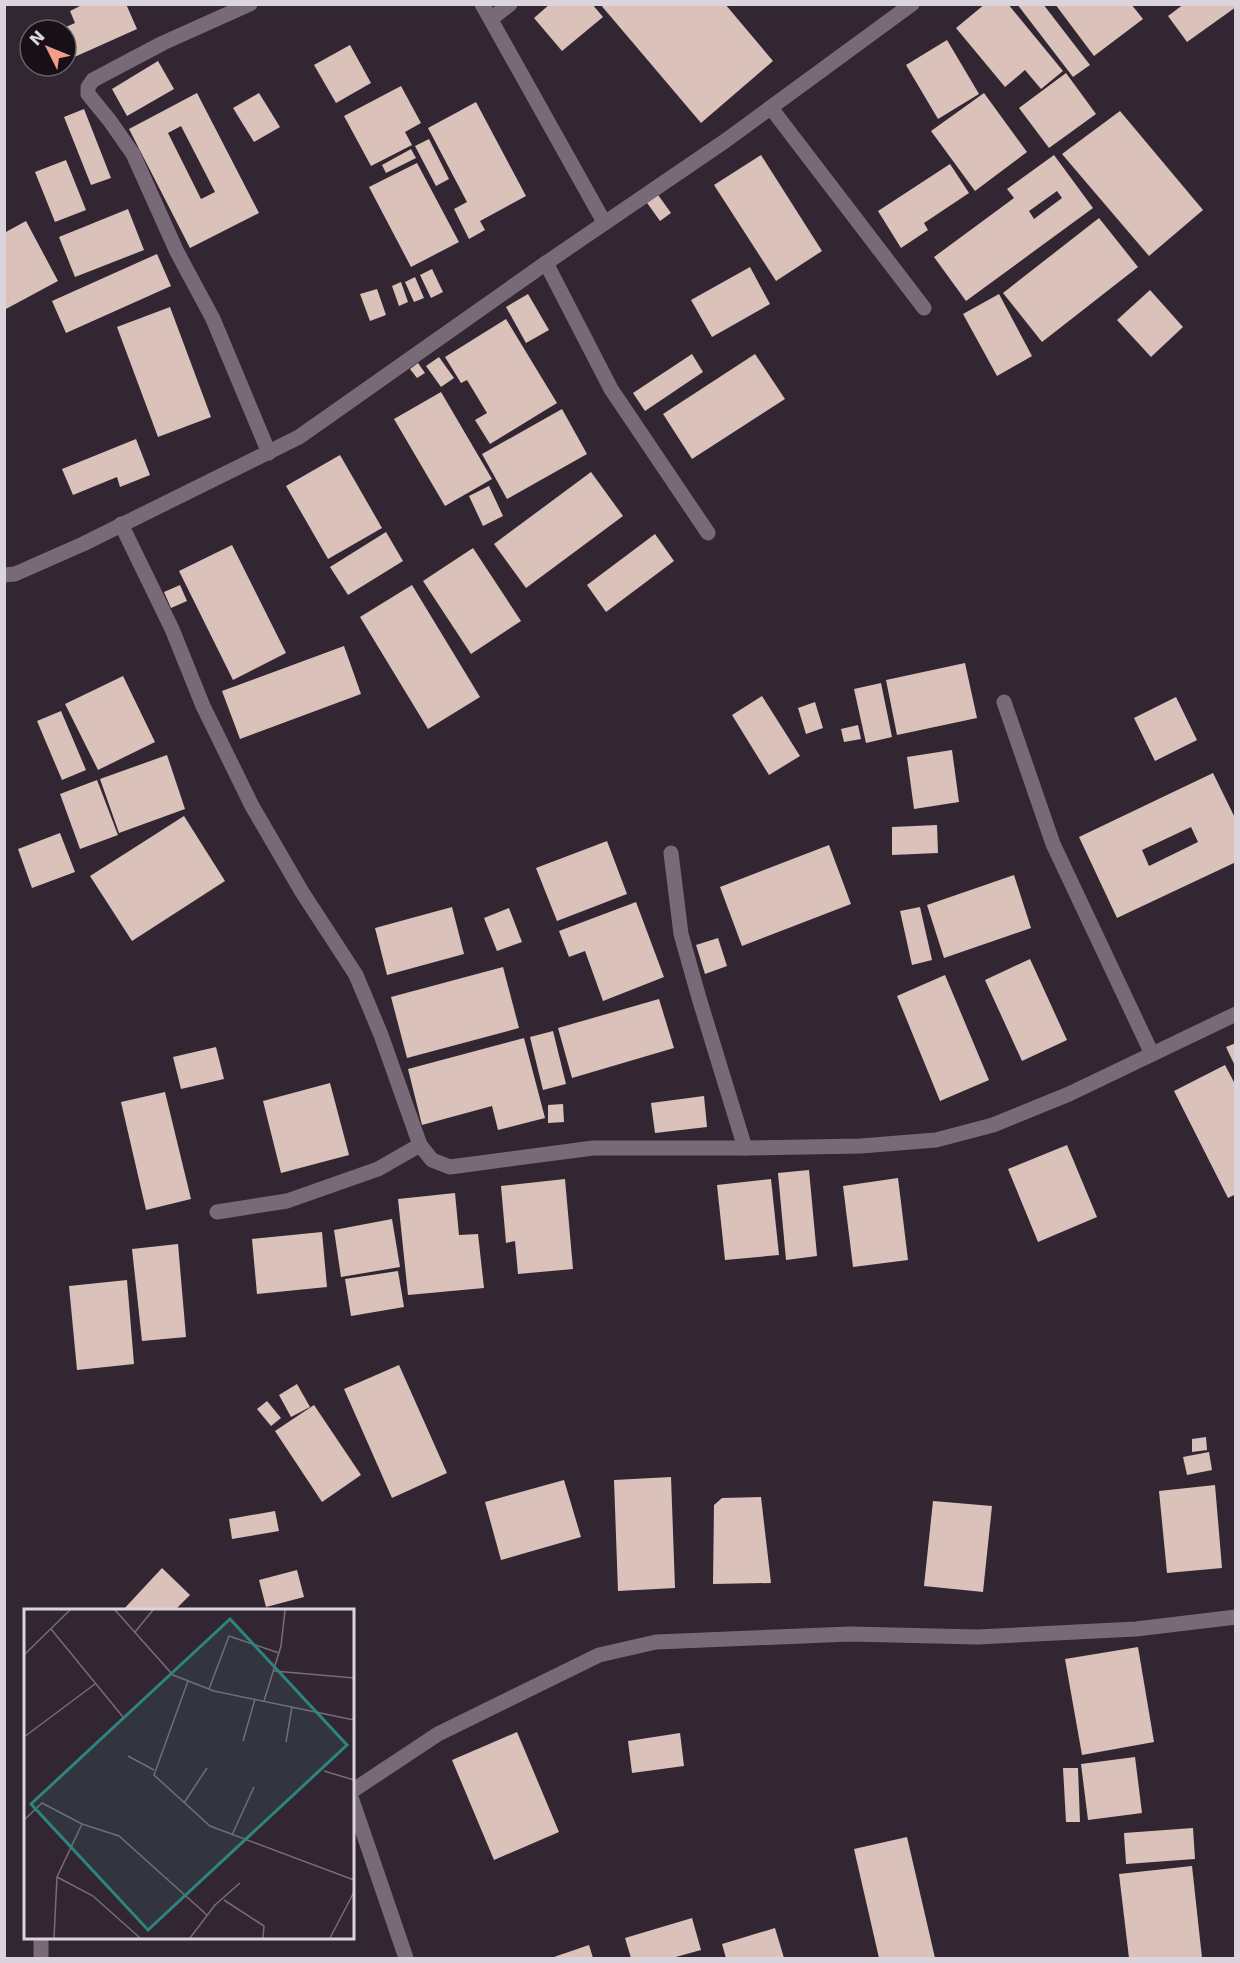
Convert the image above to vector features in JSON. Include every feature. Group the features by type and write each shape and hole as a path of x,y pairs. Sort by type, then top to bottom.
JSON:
{"street":[{"path":"250,4 163,43 93,80 88,87 88,94 110,120 133,154 177,252 213,319 268,453"},
{"path":"482,4 604,222"},
{"path":"491,19 510,4"},
{"path":"4,575 15,574 82,544 299,437 604,222 725,141 912,4"},
{"path":"771,108 924,308"},
{"path":"546,263 611,389 708,533"},
{"path":"121,524 172,629 203,706 252,806 302,892 356,975 381,1035 420,1145 432,1160 450,1167 593,1148 861,1146 936,1140 993,1125 1069,1094 1236,1014"},
{"path":"1004,702 1053,844 1152,1054"},
{"path":"671,853 681,934 745,1148"},
{"path":"217,1212 287,1201 378,1169 420,1145"},
{"path":"354,1790 438,1734 599,1655 656,1642 850,1634 978,1637 1136,1629 1236,1617"},
{"path":"354,1806 406,1959"},
{"path":"41,1939 41,1959"}],"building":[{"path":"84,4 126,4 137,29 78,55 78,18 73,18 70,11"},
{"path":"550,4 592,4 603,17 562,51 534,18"},
{"path":"600,4 725,4 773,61 701,123"},
{"path":"985,4 1008,4 1063,71 1041,89 1025,70 1005,87 956,28"},
{"path":"1017,4 1043,4 1090,65 1073,77"},
{"path":"1055,4 1131,4 1143,19 1094,56"},
{"path":"1184,4 1236,4 1236,7 1187,42 1168,16"},
{"path":"947,40 979,94 938,119 906,65"},
{"path":"350,45 371,83 336,103 314,65"},
{"path":"158,61 174,89 127,116 112,89"},
{"path":"1066,73 1096,114 1049,148 1019,108"},
{"path":"401,86 421,123 405,132 412,145 371,166 344,116"},
{"path":"197,93 259,213 190,248 129,129","holes":["181,126 215,192 201,199 168,133"]},
{"path":"259,93 280,127 254,142 233,108"},
{"path":"984,93 1027,152 975,191 931,131"},
{"path":"476,102 526,196 480,221 485,230 469,239 454,209 467,202 428,128"},
{"path":"84,109 111,178 91,185 64,117"},
{"path":"1120,111 1203,210 1149,256 1062,154"},
{"path":"429,139 449,179 436,186 415,146"},
{"path":"411,149 416,158 386,173 382,165"},
{"path":"761,155 822,251 776,281 714,185"},
{"path":"1054,155 1093,208 966,301 934,257 1014,198 1007,189","holes":["1057,191 1062,198 1034,219 1029,211"]},
{"path":"66,160 86,210 55,222 35,172"},
{"path":"417,163 459,242 411,267 369,187"},
{"path":"950,164 969,193 924,223 928,230 901,248 878,211"},
{"path":"656,192 671,213 660,221 645,200"},
{"path":"128,209 144,250 75,277 59,237"},
{"path":"1099,218 1138,267 1042,342 1003,293"},
{"path":"26,221 58,281 4,310 4,233"},
{"path":"157,254 171,286 66,333 52,301"},
{"path":"750,267 770,304 712,337 691,300"},
{"path":"432,269 443,292 431,298 420,275"},
{"path":"415,277 424,298 414,302 405,282"},
{"path":"401,282 408,302 399,306 392,286"},
{"path":"377,289 386,315 370,321 360,294"},
{"path":"1150,290 1183,327 1151,357 1117,320"},
{"path":"528,294 549,330 526,343 506,307"},
{"path":"999,294 1032,356 997,376 963,314"},
{"path":"170,307 211,417 158,437 117,327"},
{"path":"506,319 557,403 490,444 475,420 487,413 467,380 461,383 445,357"},
{"path":"692,354 703,372 645,411 633,393"},
{"path":"755,354 785,399 692,459 663,414"},
{"path":"439,357 454,378 441,387 426,366"},
{"path":"418,363 425,373 417,378 410,369"},
{"path":"441,392 492,479 445,506 394,419"},
{"path":"562,409 587,454 507,499 482,454"},
{"path":"136,439 150,475 120,487 117,477 73,495 62,469"},
{"path":"340,455 382,528 328,559 286,486"},
{"path":"591,472 623,516 526,588 494,544"},
{"path":"489,486 503,516 483,526 469,496"},
{"path":"386,532 403,561 348,595 330,567"},
{"path":"655,534 674,561 606,612 587,585"},
{"path":"232,545 286,653 233,680 179,571"},
{"path":"473,548 521,621 471,654 423,581"},
{"path":"180,585 187,601 171,608 164,592"},
{"path":"412,585 480,697 428,729 360,617"},
{"path":"344,646 361,694 240,739 222,691"},
{"path":"965,663 977,718 897,735 886,680"},
{"path":"123,676 155,742 98,770 65,704"},
{"path":"881,683 892,737 866,743 854,689"},
{"path":"762,696 800,756 769,775 732,715"},
{"path":"1176,697 1197,740 1155,761 1134,718"},
{"path":"815,702 823,728 806,734 798,708"},
{"path":"61,711 86,770 62,780 37,721"},
{"path":"858,725 861,739 844,742 841,729"},
{"path":"952,750 959,802 914,809 907,757"},
{"path":"167,755 185,809 119,833 100,779"},
{"path":"1213,773 1236,820 1236,862 1117,918 1079,837","holes":["1191,827 1198,842 1149,866 1142,850"]},
{"path":"97,780 118,835 80,849 60,794"},
{"path":"184,816 225,881 132,941 90,876"},
{"path":"937,825 938,853 892,855 892,827"},
{"path":"60,833 75,872 32,888 18,849"},
{"path":"607,841 627,894 557,921 536,868"},
{"path":"829,845 851,904 742,946 720,887"},
{"path":"1014,875 1031,928 944,958 927,905"},
{"path":"636,902 664,977 603,1001 585,951 569,957 559,931"},
{"path":"452,907 464,954 387,975 375,928"},
{"path":"920,907 932,960 912,965 900,911"},
{"path":"509,908 522,942 497,951 484,918"},
{"path":"718,938 727,966 705,974 696,945"},
{"path":"1030,959 1067,1040 1022,1061 985,980"},
{"path":"503,967 519,1028 407,1058 391,997"},
{"path":"945,975 989,1080 940,1101 897,996"},
{"path":"659,999 674,1048 572,1078 558,1028"},
{"path":"553,1031 566,1084 543,1090 530,1037"},
{"path":"524,1038 545,1118 498,1130 492,1106 422,1125 408,1069"},
{"path":"1236,1043 1236,1068 1226,1047"},
{"path":"216,1047 224,1079 181,1089 173,1057"},
{"path":"1225,1065 1236,1086 1236,1194 1228,1198 1174,1091"},
{"path":"330,1083 349,1155 281,1173 263,1101"},
{"path":"165,1092 191,1199 146,1210 121,1102"},
{"path":"704,1096 707,1127 655,1133 651,1103"},
{"path":"563,1104 564,1122 548,1123 548,1105"},
{"path":"1067,1145 1097,1217 1038,1242 1008,1169"},
{"path":"809,1170 817,1256 786,1260 778,1173"},
{"path":"898,1178 908,1260 853,1267 843,1186"},
{"path":"565,1179 573,1269 518,1274 515,1241 506,1243 501,1186"},
{"path":"771,1179 779,1255 725,1260 717,1185"},
{"path":"455,1193 459,1235 478,1234 484,1288 408,1295 398,1199"},
{"path":"392,1219 400,1267 341,1277 334,1230"},
{"path":"322,1232 327,1287 257,1294 252,1239"},
{"path":"178,1244 186,1337 142,1341 132,1249"},
{"path":"398,1271 404,1307 351,1316 345,1279"},
{"path":"127,1280 134,1364 77,1370 69,1286"},
{"path":"399,1365 447,1473 392,1498 344,1389"},
{"path":"297,1384 310,1407 291,1417 279,1395"},
{"path":"267,1401 281,1418 271,1426 257,1409"},
{"path":"314,1405 361,1475 322,1502 275,1431"},
{"path":"1206,1437 1207,1450 1192,1452 1192,1439"},
{"path":"1209,1452 1212,1470 1187,1475 1183,1457"},
{"path":"671,1477 675,1588 618,1591 614,1480"},
{"path":"564,1480 581,1537 501,1560 485,1502"},
{"path":"1215,1485 1222,1568 1167,1573 1159,1491"},
{"path":"761,1497 771,1583 713,1584 714,1505 722,1498"},
{"path":"933,1501 992,1506 983,1592 924,1586"},
{"path":"275,1511 279,1531 232,1539 229,1519"},
{"path":"162,1568 190,1595 176,1609 124,1609"},
{"path":"297,1570 304,1597 266,1607 259,1580"},
{"path":"1138,1647 1154,1742 1082,1755 1065,1659"},
{"path":"517,1732 559,1832 494,1860 452,1760"},
{"path":"680,1733 684,1766 632,1773 628,1741"},
{"path":"1135,1757 1142,1813 1088,1820 1081,1764"},
{"path":"1063,1768 1078,1768 1080,1822 1066,1822"},
{"path":"1193,1828 1195,1859 1126,1864 1124,1833"},
{"path":"907,1837 935,1958 879,1958 854,1849"},
{"path":"1192,1866 1202,1958 1129,1958 1119,1874"},
{"path":"692,1918 701,1950 672,1958 631,1958 625,1938"},
{"path":"775,1928 784,1958 726,1958 722,1944"},
{"path":"589,1945 593,1958 551,1958"}]}
